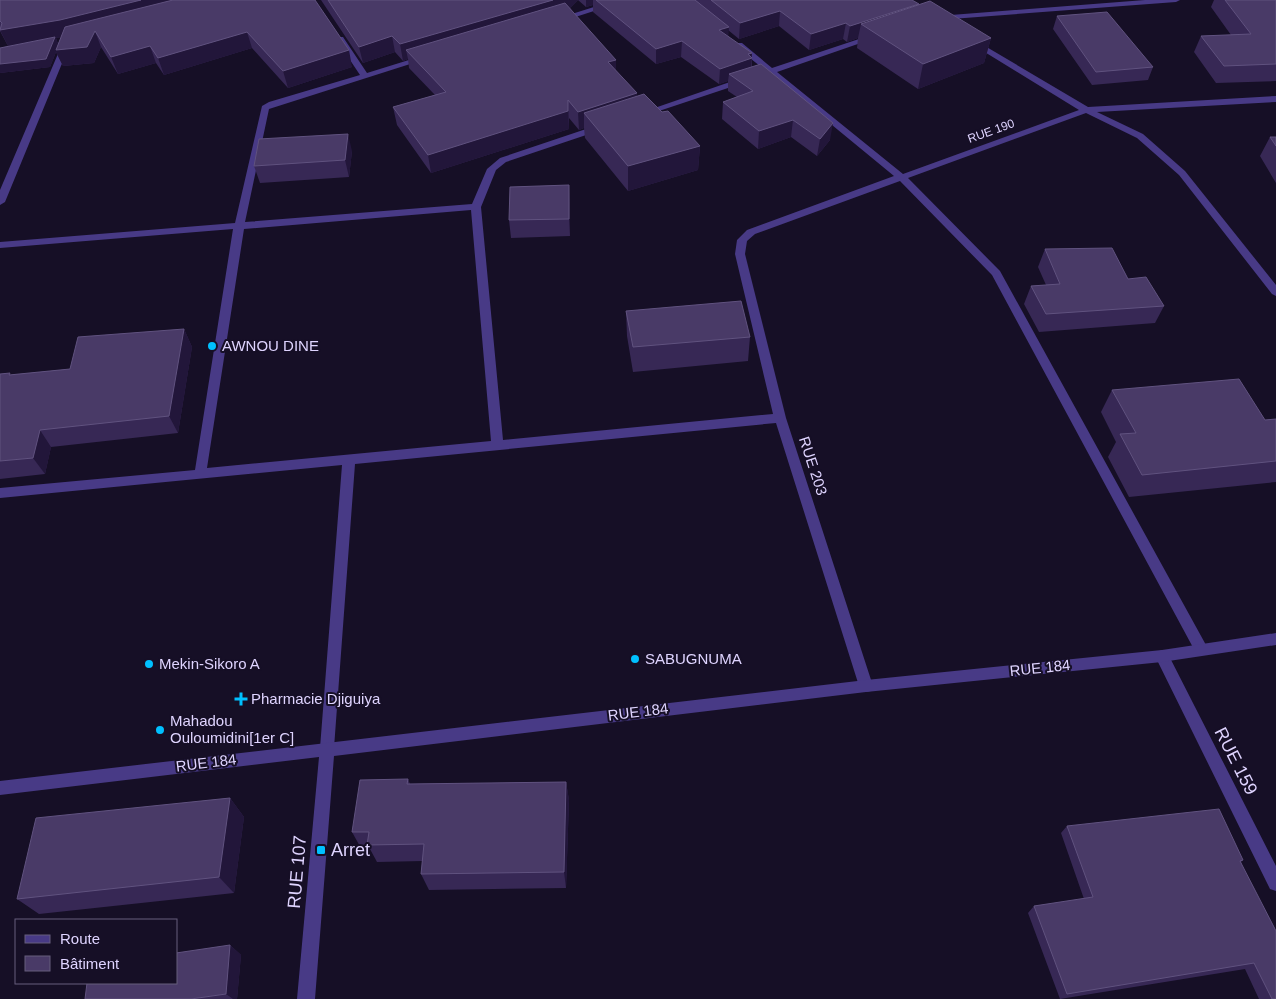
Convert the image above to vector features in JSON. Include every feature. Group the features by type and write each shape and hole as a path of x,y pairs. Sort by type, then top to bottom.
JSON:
{"street":[{"path":"550,22 624,0"},
{"path":"951,28 929,17 1176,0"},
{"path":"335,30 365,76"},
{"path":"632,117 880,36"},
{"path":"968,38 1086,110 1140,136 1182,173 1276,292"},
{"path":"0,202 68,39"},
{"path":"734,41 901,177 996,273 1200,650"},
{"path":"200,474 239,226 264,108 439,54"},
{"name":"RUE 190","path":"740,254 742,240 751,232 1086,110 1276,99"},
{"path":"497,445 476,206 492,170 503,160 613,123"},
{"path":"0,245 476,206"},
{"name":"RUE 203","path":"740,254 780,418 866,686"},
{"path":"0,493 780,418"},
{"name":"RUE 107","path":"306,999 349,459"},
{"name":"RUE 184","path":"0,788 866,686 1162,656 1276,639"},
{"name":"RUE 159","path":"1162,656 1276,883"}],"building":[{"path":"0,0 141,0 60,20 0,30 2,23 0,21"},
{"path":"173,0 315,0 349,50 283,71 247,32 158,58 150,46 111,57 95,31 87,47 56,50 65,27"},
{"path":"328,0 553,0 400,44 392,36 359,47"},
{"path":"596,0 695,0 729,27 719,30 752,53 748,54 752,58 720,69 682,41 656,49"},
{"path":"711,0 912,0 919,4 850,26 846,23 811,34 780,11 740,23"},
{"path":"1225,0 1276,0 1276,64 1224,66 1201,36 1251,34"},
{"path":"930,1 991,38 923,64 861,24"},
{"path":"565,3 616,60 608,62 637,93 578,112 568,100 568,111 428,155 393,107 446,92 406,50"},
{"path":"1107,12 1153,67 1096,72 1057,16"},
{"path":"55,37 46,59 0,64 0,48"},
{"path":"761,64 833,123 820,139 793,120 759,131 723,102 753,91 729,74"},
{"path":"644,94 662,112 668,111 700,146 628,166 584,113"},
{"path":"348,134 345,160 254,166 259,139"},
{"path":"1270,137 1276,137 1276,146"},
{"path":"569,185 569,219 509,220 510,187"},
{"path":"1112,248 1128,279 1146,277 1164,306 1046,314 1031,286 1060,284 1045,249"},
{"path":"741,301 750,337 633,347 626,311"},
{"path":"184,329 169,416 40,430 33,458 0,461 0,374 10,373 9,375 70,369 78,337"},
{"path":"1239,379 1265,420 1276,419 1276,461 1142,475 1120,434 1136,433 1112,390"},
{"path":"408,779 407,784 566,782 564,872 421,874 424,844 367,845 369,832 352,832 360,780"},
{"path":"230,798 219,877 17,899 36,818"},
{"path":"1219,809 1243,860 1240,861 1276,931 1276,999 1272,999 1254,963 1067,994 1034,906 1093,897 1067,826"},
{"path":"230,945 226,994 191,999 85,999 87,984 178,984 178,953"}],"place":[{"name":"AWNOU DINE","path":"212,346"},
{"name":"SABUGNUMA","path":"635,659"},
{"name":"Mekin-Sikoro A","path":"149,664"},
{"name":"Pharmacie Djiguiya","path":"241,699"},
{"name":"Mahadou Ouloumidini[1er C]","path":"160,730"},
{"name":"Arret","path":"321,850"}]}
